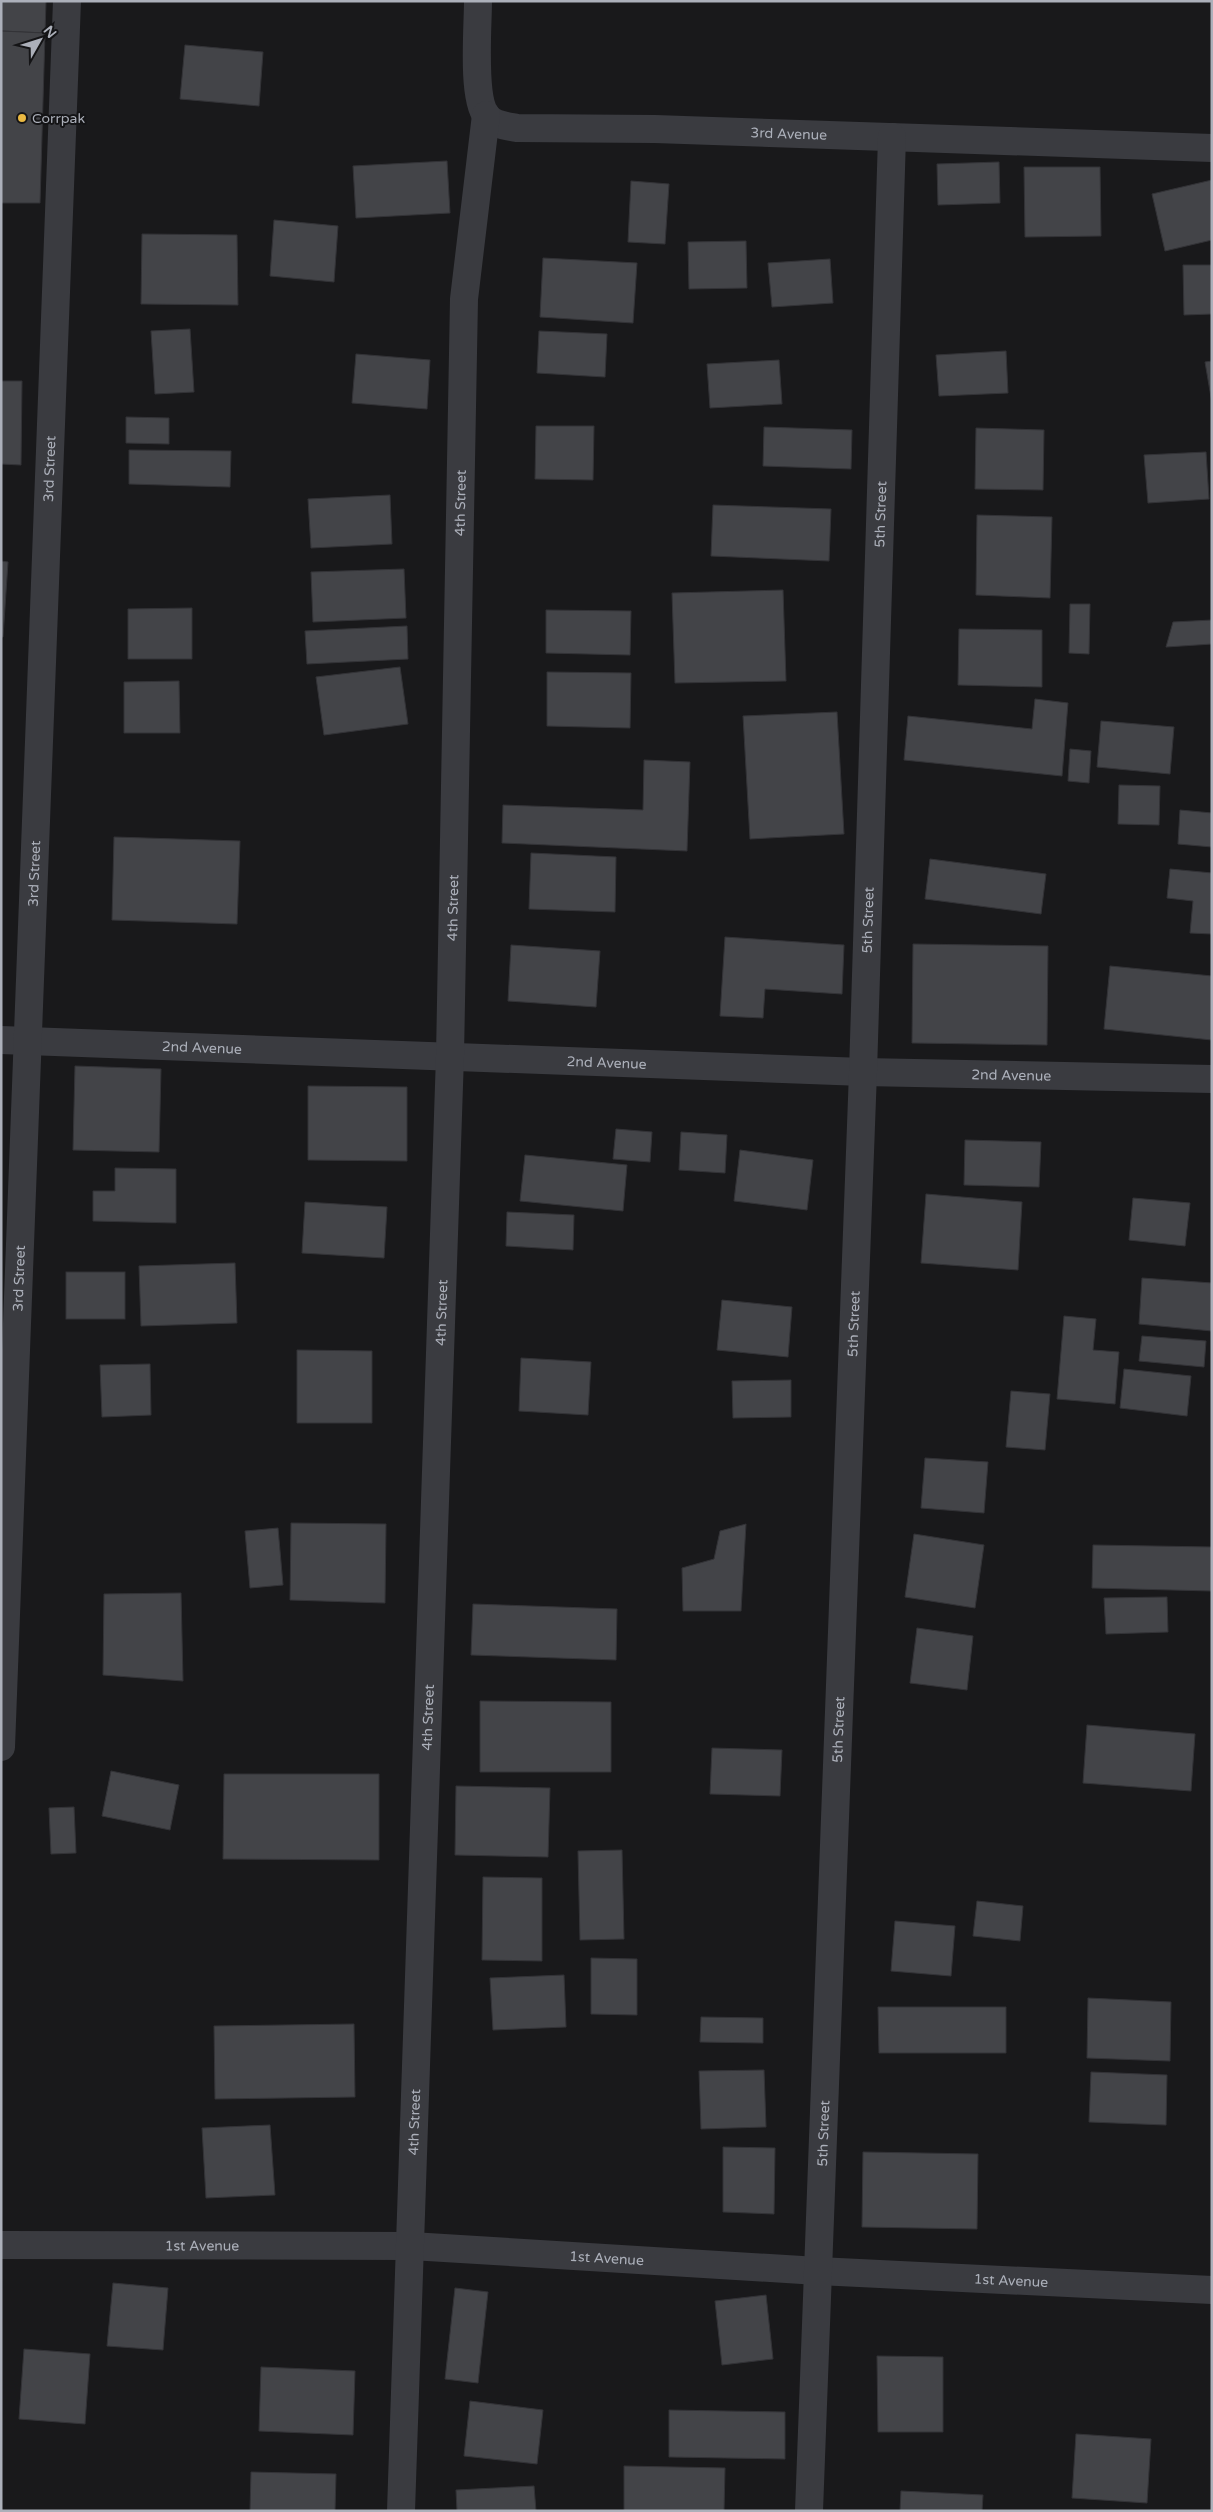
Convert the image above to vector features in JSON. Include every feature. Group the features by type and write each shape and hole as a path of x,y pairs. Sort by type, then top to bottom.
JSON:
{"street":[{"name":"3rd Street","path":"1,1746 14,1041 67,1"},
{"path":"478,1 478,92 486,115"},
{"name":"3rd Avenue","path":"486,115 498,124 517,128 655,129 1212,148"},
{"name":"4th Street","path":"402,2511 450,1056 464,299 486,115"},
{"name":"5th Street","path":"809,2511 863,1072 892,137"},
{"name":"2nd Avenue","path":"14,1041 863,1072 1212,1079"},
{"name":"1st Avenue","path":"1,2245 411,2246 818,2271 1212,2290"}],"building":[{"path":"1,1 46,1 45,33 1,31"},
{"name":"Corrpak","path":"1,31 45,33 40,203 1,203"},
{"path":"185,45 263,52 259,106 180,99"},
{"path":"447,161 450,213 356,218 353,166"},
{"path":"999,162 1000,203 938,205 937,164"},
{"path":"1024,167 1100,167 1101,236 1025,237"},
{"path":"1212,180 1212,240 1165,251 1152,194"},
{"path":"631,181 669,184 665,244 628,242"},
{"path":"274,220 338,226 334,282 270,276"},
{"path":"142,234 237,235 238,305 141,304"},
{"path":"746,241 747,288 689,289 688,242"},
{"path":"543,258 637,263 633,323 540,317"},
{"path":"830,259 833,303 772,307 768,263"},
{"path":"1183,265 1212,265 1212,314 1184,315"},
{"path":"190,329 194,392 155,394 151,331"},
{"path":"539,331 607,334 605,377 537,373"},
{"path":"1006,351 1008,393 939,396 936,355"},
{"path":"356,354 430,360 427,409 352,403"},
{"path":"779,360 782,404 710,408 707,364"},
{"path":"1212,361 1212,403 1205,362"},
{"path":"1,381 22,381 21,465 1,464"},
{"path":"126,417 169,418 169,444 126,443"},
{"path":"536,426 594,426 593,480 535,479"},
{"path":"764,427 852,430 851,469 763,466"},
{"path":"976,428 1044,430 1043,490 975,489"},
{"path":"129,450 231,451 230,487 129,484"},
{"path":"1206,452 1209,499 1148,503 1144,455"},
{"path":"390,495 392,544 311,548 308,499"},
{"path":"713,505 831,509 829,561 711,556"},
{"path":"977,515 1052,517 1050,598 976,595"},
{"path":"1,561 8,562 3,637 1,637"},
{"path":"404,569 406,618 313,622 311,572"},
{"path":"783,590 786,681 675,683 672,593"},
{"path":"1070,604 1090,604 1089,654 1069,653"},
{"path":"192,608 192,659 128,659 128,609"},
{"path":"546,610 631,611 630,655 546,653"},
{"path":"1212,620 1212,644 1166,647 1173,622"},
{"path":"407,626 408,659 307,664 305,631"},
{"path":"959,629 1042,630 1042,687 958,685"},
{"path":"400,667 408,724 324,735 316,677"},
{"path":"547,672 631,673 630,728 547,726"},
{"path":"179,681 180,733 124,733 124,682"},
{"path":"1035,699 1068,703 1062,776 904,760 908,716 1032,729"},
{"path":"837,712 844,834 750,839 743,716"},
{"path":"1101,721 1174,727 1170,774 1097,767"},
{"path":"1070,749 1091,751 1089,783 1068,781"},
{"path":"644,760 690,762 687,851 502,843 503,805 643,810"},
{"path":"1119,785 1160,786 1159,825 1118,824"},
{"path":"1180,810 1212,813 1212,847 1178,844"},
{"path":"114,837 240,841 237,924 112,920"},
{"path":"531,853 616,857 615,912 529,909"},
{"path":"930,859 1046,874 1041,914 925,899"},
{"path":"1170,869 1212,873 1212,934 1190,933 1193,901 1167,898"},
{"path":"725,937 844,945 842,994 765,989 763,1018 720,1016"},
{"path":"913,944 1048,946 1047,1045 912,1043"},
{"path":"511,945 600,951 596,1007 508,1001"},
{"path":"1110,966 1212,976 1212,1040 1104,1029"},
{"path":"75,1066 161,1069 159,1152 73,1150"},
{"path":"308,1086 407,1087 407,1161 308,1160"},
{"path":"616,1129 652,1132 650,1162 613,1159"},
{"path":"681,1132 727,1135 725,1173 679,1170"},
{"path":"965,1140 1041,1142 1039,1187 964,1185"},
{"path":"740,1150 813,1160 807,1210 734,1201"},
{"path":"525,1155 627,1165 623,1211 520,1201"},
{"path":"115,1168 176,1169 176,1223 93,1221 93,1191 115,1191"},
{"path":"926,1194 1022,1202 1018,1270 921,1263"},
{"path":"1133,1198 1190,1203 1185,1246 1129,1240"},
{"path":"305,1202 387,1207 384,1258 302,1253"},
{"path":"507,1212 574,1215 573,1250 506,1246"},
{"path":"235,1263 237,1323 141,1326 139,1266"},
{"path":"66,1272 125,1272 125,1319 66,1319"},
{"path":"1142,1278 1212,1283 1212,1331 1139,1324"},
{"path":"722,1300 792,1307 788,1357 717,1350"},
{"path":"1064,1316 1096,1319 1093,1350 1119,1352 1115,1404 1057,1399"},
{"path":"1142,1336 1206,1341 1204,1367 1139,1361"},
{"path":"297,1350 372,1351 372,1423 297,1423"},
{"path":"521,1358 591,1362 588,1415 519,1411"},
{"path":"150,1364 151,1415 102,1417 100,1365"},
{"path":"1124,1369 1191,1376 1187,1416 1120,1408"},
{"path":"791,1380 791,1417 733,1418 732,1381"},
{"path":"1011,1391 1050,1394 1045,1450 1006,1447"},
{"path":"925,1458 988,1462 984,1513 921,1508"},
{"path":"291,1523 386,1524 385,1603 290,1600"},
{"path":"746,1524 741,1611 683,1611 682,1568 714,1559 720,1531"},
{"path":"278,1528 283,1585 250,1588 245,1531"},
{"path":"914,1534 984,1545 975,1608 905,1597"},
{"path":"1093,1545 1212,1547 1212,1591 1092,1588"},
{"path":"181,1593 183,1681 103,1675 104,1594"},
{"path":"1167,1597 1168,1632 1106,1634 1104,1598"},
{"path":"473,1604 617,1609 616,1660 471,1655"},
{"path":"917,1628 973,1636 967,1690 910,1683"},
{"path":"480,1701 611,1702 611,1772 480,1772"},
{"path":"1087,1725 1195,1734 1191,1791 1083,1783"},
{"path":"712,1748 782,1750 780,1796 710,1794"},
{"path":"111,1771 179,1785 170,1830 102,1816"},
{"path":"224,1774 379,1774 379,1860 223,1859"},
{"path":"456,1786 550,1788 548,1857 455,1855"},
{"path":"74,1807 76,1853 51,1854 49,1808"},
{"path":"622,1850 624,1939 580,1940 578,1851"},
{"path":"483,1877 542,1878 542,1961 482,1960"},
{"path":"977,1901 1023,1906 1020,1941 973,1936"},
{"path":"895,1921 955,1926 951,1976 891,1971"},
{"path":"591,1958 637,1959 637,2015 591,2014"},
{"path":"564,1975 566,2027 493,2030 490,1978"},
{"path":"1088,1998 1171,2002 1170,2061 1087,2058"},
{"path":"878,2007 1006,2007 1006,2053 879,2053"},
{"path":"701,2017 763,2018 763,2043 700,2042"},
{"path":"354,2024 355,2097 215,2099 214,2026"},
{"path":"764,2070 766,2127 701,2129 699,2071"},
{"path":"1091,2072 1167,2075 1166,2125 1089,2122"},
{"path":"270,2125 275,2195 206,2198 202,2128"},
{"path":"723,2147 775,2148 774,2214 723,2212"},
{"path":"863,2152 978,2154 977,2229 862,2227"},
{"path":"113,2283 168,2288 163,2350 107,2346"},
{"path":"455,2288 488,2292 478,2383 445,2379"},
{"path":"766,2295 773,2359 722,2365 715,2301"},
{"path":"24,2349 90,2354 85,2424 19,2419"},
{"path":"877,2356 943,2357 943,2432 878,2432"},
{"path":"261,2367 355,2371 353,2435 259,2431"},
{"path":"470,2401 543,2410 537,2464 464,2456"},
{"path":"669,2410 785,2412 785,2459 669,2457"},
{"path":"1076,2434 1151,2439 1147,2503 1072,2498"},
{"path":"624,2466 725,2468 724,2511 624,2511"},
{"path":"251,2472 336,2474 335,2511 250,2511"},
{"path":"534,2486 536,2511 457,2511 456,2490"},
{"path":"901,2491 983,2495 982,2511 900,2511"}],"place":[{"name":"Corrpak","path":"22,118"}]}
